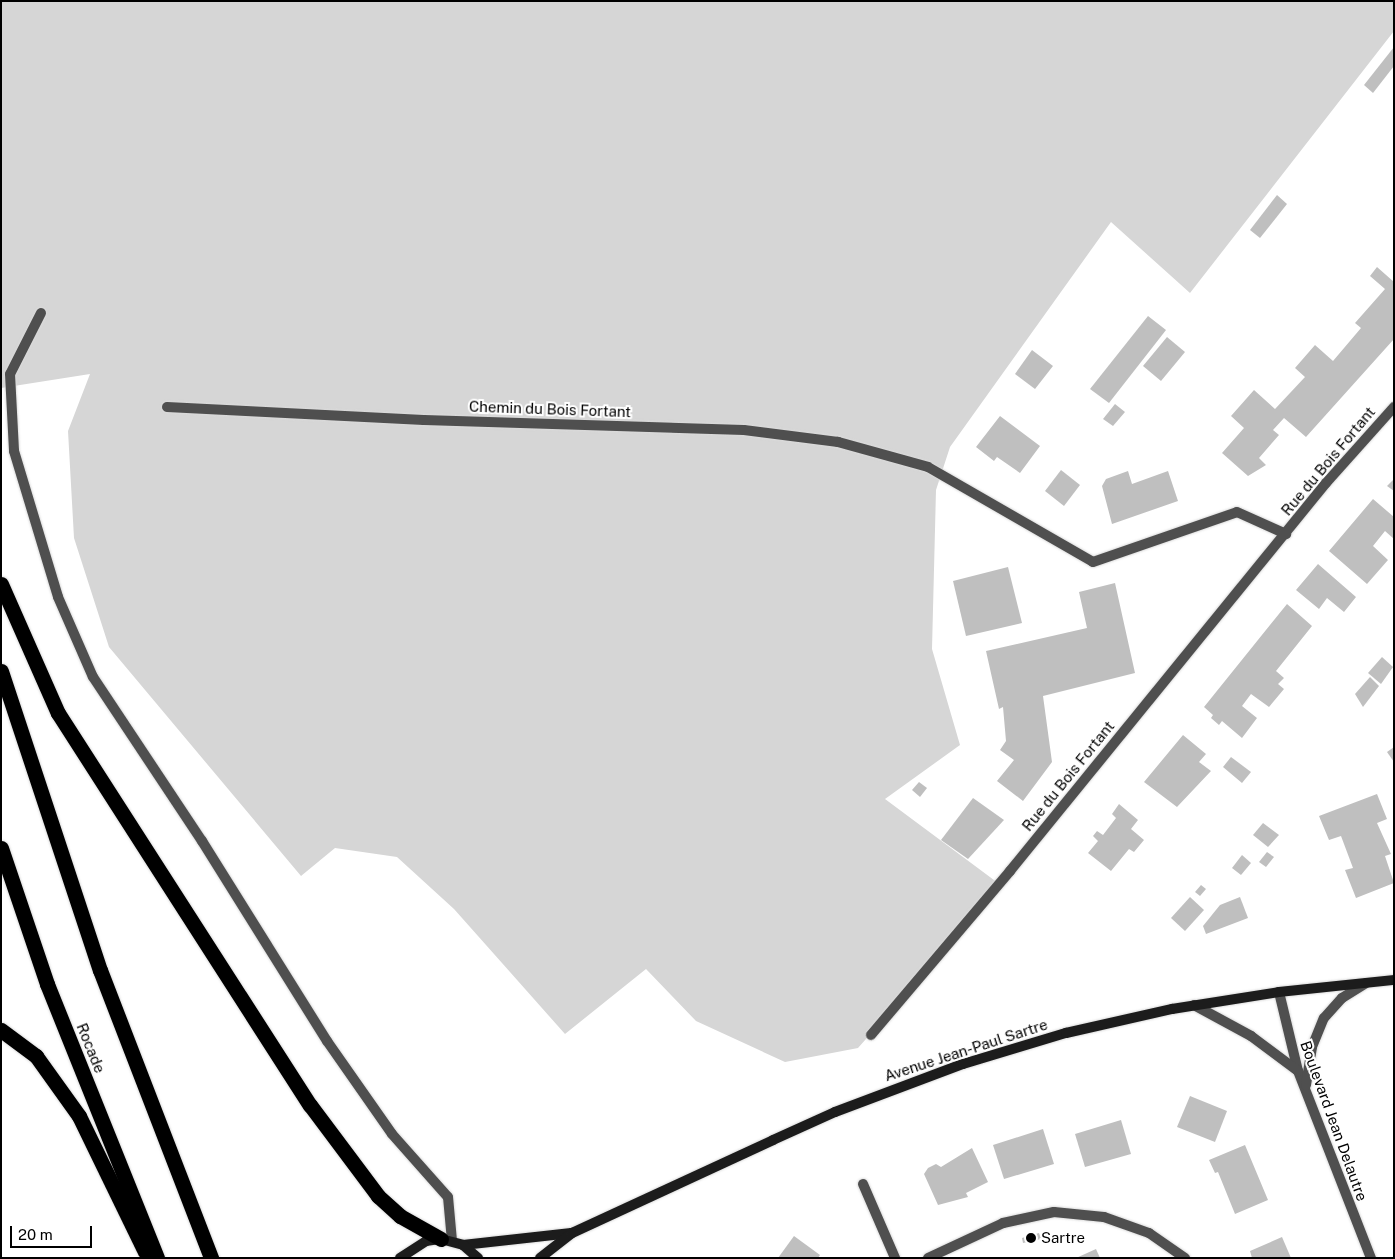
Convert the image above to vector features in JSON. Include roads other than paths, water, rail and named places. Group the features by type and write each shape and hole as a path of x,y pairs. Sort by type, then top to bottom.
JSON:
{"highway":[{"path":"1,584 58,713 310,1105 378,1196 400,1216 447,1240"},
{"path":"1,671 100,970 212,1258"},
{"name":"Rocade","path":"1,848 47,984 157,1258"},
{"path":"1,1030 36,1056 79,1116 148,1258"}],"street":[{"path":"41,313 10,374 14,451 58,597 93,677 202,841 327,1041 392,1134 448,1197 447,1240"},
{"name":"Chemin du Bois Fortant","path":"167,407 434,421 744,430 838,442 928,467"},
{"name":"Rue du Bois Fortant","path":"871,1035 1010,872 1286,534 1394,407"},
{"name":"Rue du Bois Fortant","path":"928,467 1093,562 1237,512 1286,534"},
{"name":"Avenue Jean-Paul Sartre","path":"540,1258 572,1233 808,1124 899,1087 1066,1033 1194,1005 1279,992 1394,980"},
{"path":"1306,1089 1308,1064 1324,1018 1342,998 1366,983"},
{"name":"Boulevard Jean Delautre","path":"1279,992 1298,1071 1371,1258"},
{"path":"1194,1005 1251,1036 1298,1071"},
{"path":"863,1184 895,1258"},
{"path":"928,1258 1003,1223 1054,1212 1104,1217 1149,1233 1185,1258"},
{"name":"Avenue Jean-Paul Sartre","path":"463,1245 572,1233"},
{"path":"400,1258 419,1244 447,1240 463,1245 478,1258"}],"place":[{"name":"Sartre","path":"1031,1238"}]}
